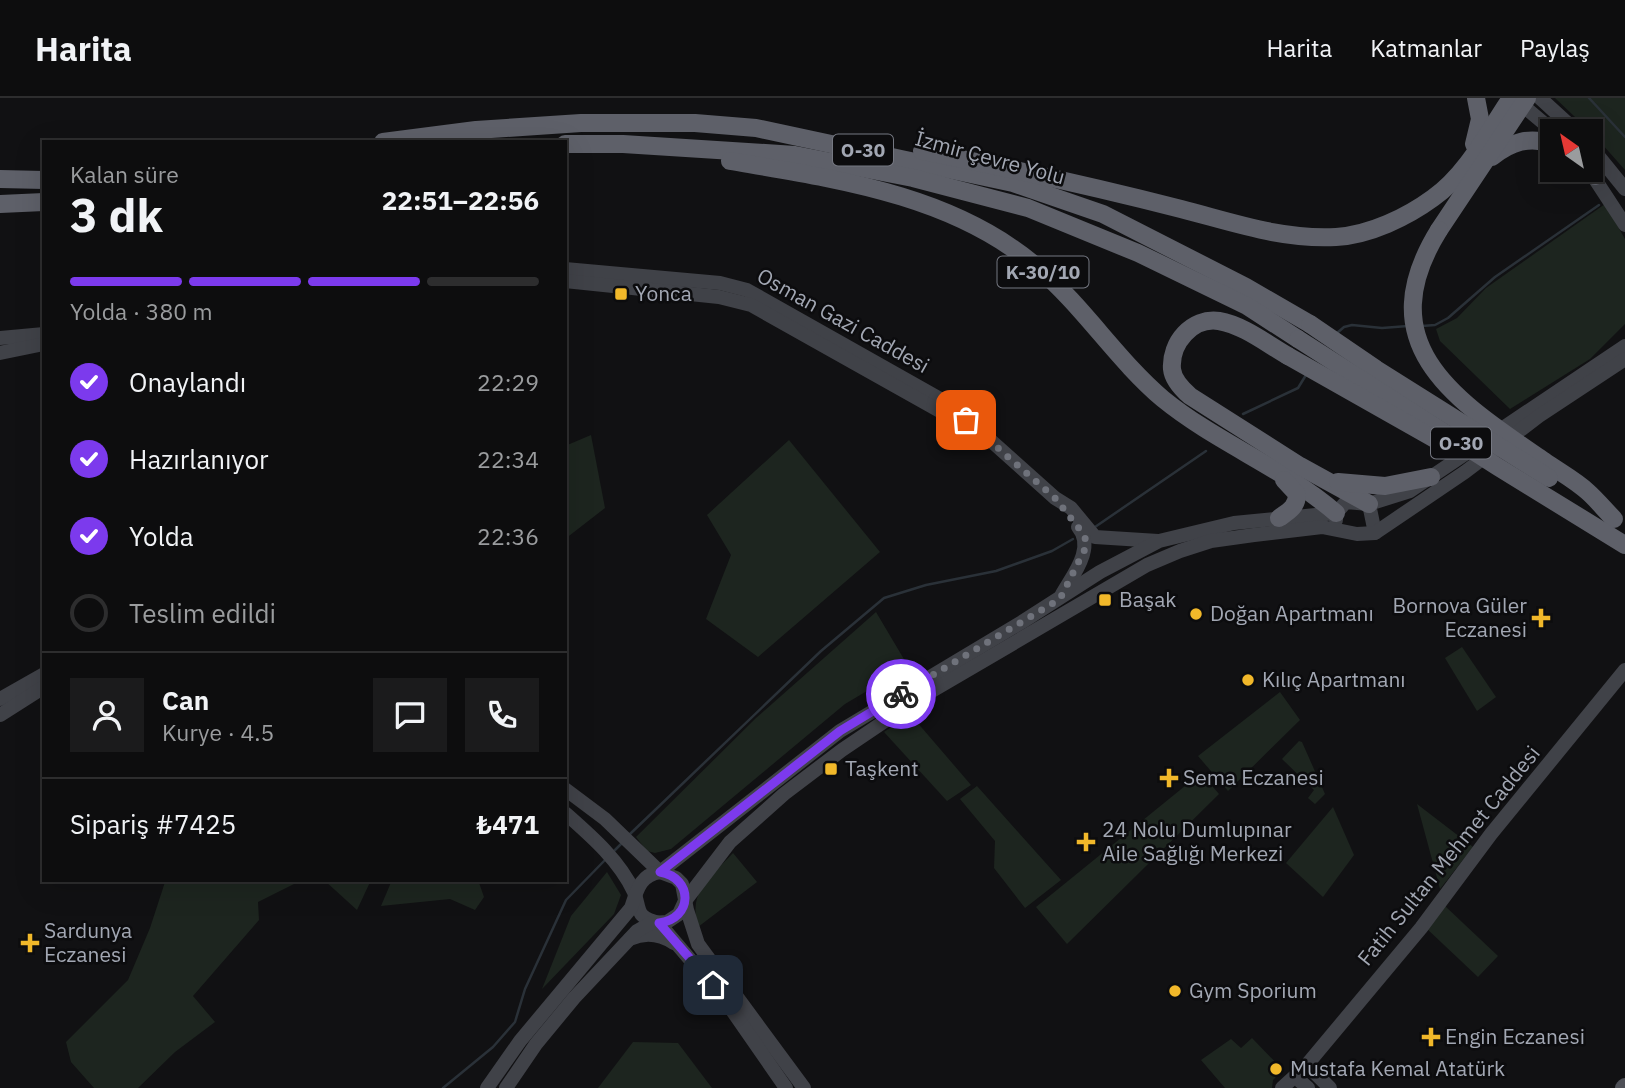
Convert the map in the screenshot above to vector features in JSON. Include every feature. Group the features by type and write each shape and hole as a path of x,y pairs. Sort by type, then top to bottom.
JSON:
{"highway":[{"path":"1476,98 1480,119 1476,162"},
{"path":"1519,100 1476,162 1419,267 1414,288 1414,321 1427,363 1437,376 1469,406 1587,491 1619,522"},
{"name":"İzmir Çevre Yolu","path":"398,140 476,130 580,123 695,123 756,128 1013,183 1103,214 1247,287 1310,324 1376,369 1619,522"},
{"path":"756,128 855,139 1003,167 1272,233 1304,238 1340,237 1373,229 1400,218 1436,196 1476,162 1519,142 1530,139 1540,141"},
{"name":"İzmir Çevre Yolu","path":"567,145 623,144 795,155 913,178 1028,208 1138,253 1247,306 1498,467"},
{"name":"K-30/10","path":"687,149 724,160 849,184 912,200 993,234 1023,255 1058,286 1164,400 1298,482 1336,513"},
{"path":"0,179 42,180"},
{"path":"0,204 42,202"},
{"path":"1369,505 1190,396 1179,386 1172,371 1177,342 1188,330 1203,322 1231,324 1435,440 1498,467"},
{"name":"K-30/10","path":"1266,464 1297,494 1294,508 1279,518"},
{"name":"O-30","path":"1498,467 1625,545"},
{"path":"1324,480 1385,486 1431,477"}],"main road":[{"path":"1540,98 1563,119"},
{"path":"1519,100 1540,119"},
{"path":"1603,162 1625,189"},
{"path":"1597,182 1625,225"},
{"name":"Osman Gazi Caddesi","path":"567,269 720,283 747,290 951,405 1055,498 1071,508 1095,537 1159,541"},
{"name":"Osman Gazi Caddesi","path":"567,281 719,297 751,305 945,414 965,419"},
{"path":"0,338 42,334"},
{"path":"0,353 42,344"},
{"path":"0,362 22,349"},
{"path":"1344,532 1336,521 1336,513 1346,502 1369,505 1410,492 1625,349"},
{"path":"506,1088 536,1044 574,998 630,939 644,926 674,919 730,842 784,794 842,750 914,702 1147,565 1180,551 1211,541 1322,527 1364,535 1375,533 1465,471 1625,349"},
{"name":"Osman Gazi Caddesi","path":"1055,498 1086,541 1083,555 1060,599"},
{"path":"1369,505 1375,533"},
{"path":"487,1088 520,1041 631,908 637,887 646,876 660,872 840,731 1060,599 1100,572 1159,541 1234,523 1336,513"},
{"name":"Fatih Sultan Mehmet Caddesi","path":"1282,1088 1302,1081 1491,834 1625,670"},
{"path":"0,699 42,675"},
{"path":"0,715 42,688"},
{"path":"567,791 611,826 660,872 676,878 682,884 693,933 705,956 804,1088"},
{"path":"567,815 613,859 635,894 635,902 644,917 659,923 684,950 727,1003 786,1088"},
{"path":"613,859 628,893 628,904 619,921"},
{"path":"630,939 643,934 657,936 668,939 684,950"},
{"path":"1302,1081 1314,1071 1330,1088"}],"shaded area":[{"path":"1555,98 1625,98 1625,170 1603,145 1603,119 1577,119"},
{"path":"1605,204 1625,239 1625,324 1590,359 1510,409 1440,341 1436,329 1457,318 1486,288"},
{"path":"591,435 605,508 567,537 567,445"},
{"path":"789,440 880,552 758,657 706,619 731,555 707,515"},
{"path":"876,612 911,671 894,675 845,704 671,849 655,853 647,851 636,837 756,718"},
{"path":"1462,647 1496,697 1477,711 1445,658"},
{"path":"1280,692 1300,720 1228,791 1198,756"},
{"path":"910,714 971,785 947,801 884,732"},
{"path":"1299,741 1302,742 1325,794 1315,804 1308,798 1314,790 1282,759"},
{"path":"1201,773 1219,794 1067,944 1036,907"},
{"path":"977,786 1061,880 1025,908 994,868 995,841 960,799"},
{"path":"1417,804 1473,847 1440,889"},
{"path":"1333,807 1354,855 1323,897 1286,863"},
{"path":"733,853 757,882 698,927 696,903 699,894 709,878"},
{"path":"607,872 621,895 614,914 542,989 571,916"},
{"path":"165,882 298,882 258,902 259,920 193,996 215,1022 175,1052 138,1088 94,1088 71,1062 66,1042 128,980 150,928"},
{"path":"326,882 370,882 357,910"},
{"path":"391,882 479,882 484,897 475,910 450,899 381,906"},
{"path":"1445,906 1498,956 1478,977 1425,927"},
{"path":"1252,1038 1283,1070 1273,1080 1272,1088 1225,1088 1201,1060 1231,1039 1241,1048"},
{"path":"633,1042 678,1043 712,1088 598,1088"}],"waterway":[{"path":"1589,98 1625,137"},
{"path":"1422,326 1435,325 1448,318 1495,277 1599,205"},
{"path":"1337,333 1352,325 1382,328 1408,326"},
{"path":"1243,414 1298,388 1306,375"},
{"path":"1095,527 1206,451"},
{"path":"630,834 821,651 884,598 926,585 996,571 1052,551 1073,539"},
{"path":"613,852 623,842"},
{"path":"443,1088 493,1047 515,1022 525,989 566,900 606,859"}],"way so far":[{"path":"901,694 1060,599 1086,547 1085,537 1055,498 966,420"}],"place":[{"name":"Yonca","path":"621,294"},
{"name":"Başak","path":"1105,600"},
{"name":"Doğan Apartmanı","path":"1196,614"},
{"name":"Bornova Güler Eczanesi","path":"1541,618"},
{"name":"Kılıç Apartmanı","path":"1248,680"},
{"name":"Taşkent","path":"831,769"},
{"name":"Sema Eczanesi","path":"1169,778"},
{"name":"24 Nolu Dumlupınar Aile Sağlığı Merkezi","path":"1086,842"},
{"name":"Sardunya Eczanesi","path":"30,943"},
{"name":"Gym Sporium","path":"1175,991"},
{"name":"Engin Eczanesi","path":"1431,1037"},
{"name":"Mustafa Kemal Atatürk","path":"1276,1069"}],"route":[{"path":"713,985 659,923 674,919 685,901 682,884 669,873 660,872 840,731 901,694"}]}
